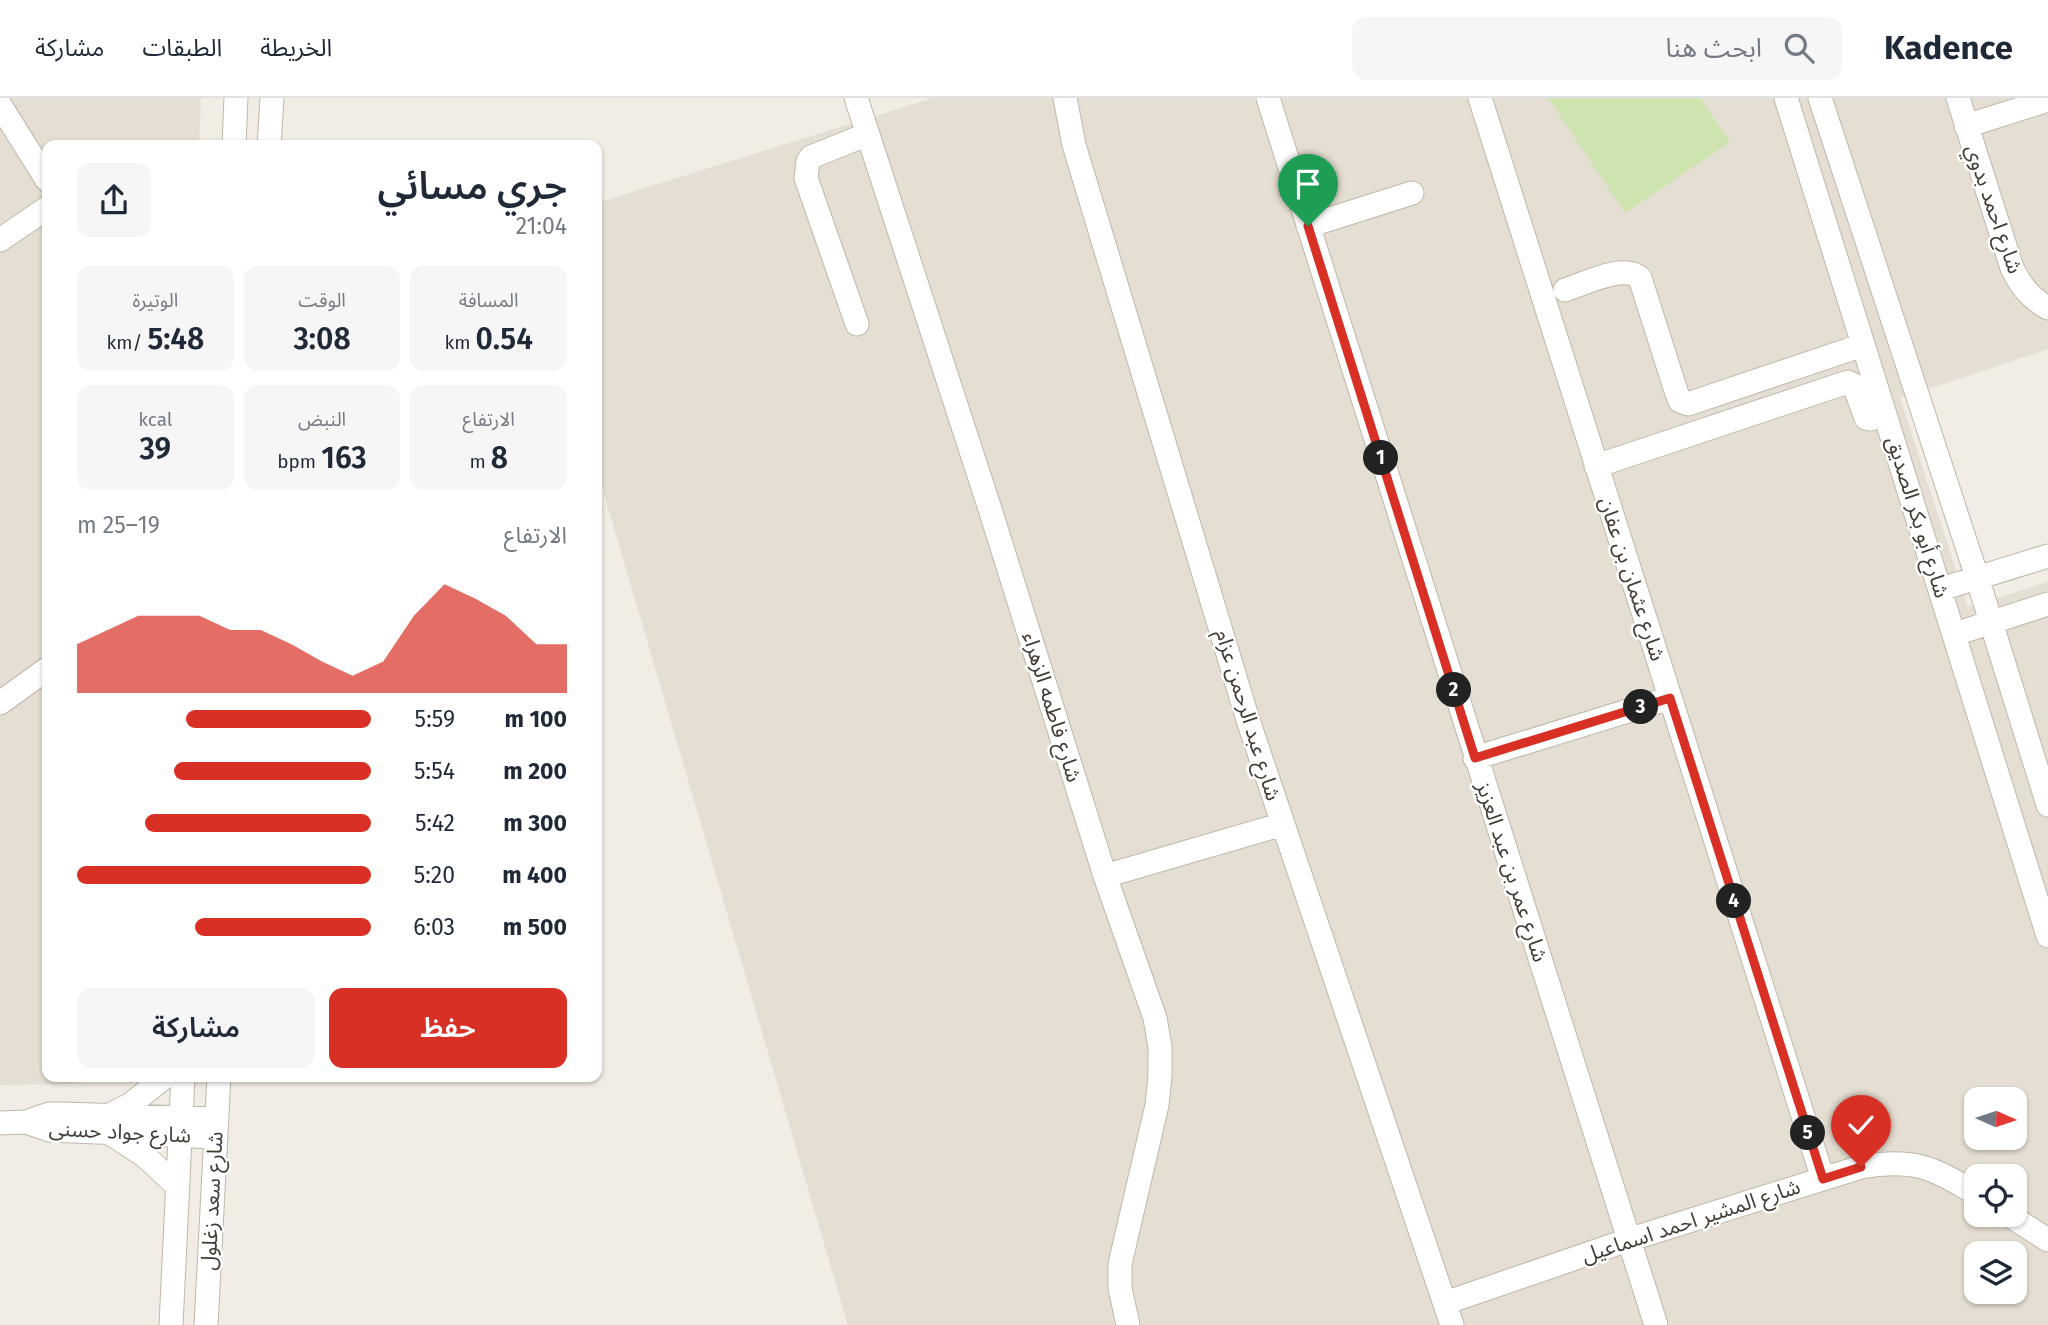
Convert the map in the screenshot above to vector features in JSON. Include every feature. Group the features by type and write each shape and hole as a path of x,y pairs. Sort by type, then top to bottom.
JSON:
{"street":[{"path":"234,140 236,98"},
{"path":"269,140 272,98"},
{"name":"شارع فاطمه الزهراء","path":"856,98 989,506 1105,876 1155,1018 1160,1047 1157,1105 1120,1264 1120,1288 1128,1325"},
{"name":"شارع عبد الرحمن عزام","path":"1065,98 1078,158 1244,706 1452,1325"},
{"name":"شارع عمر بن عبد العزيز","path":"1268,98 1656,1325"},
{"name":"شارع عثمان بن عفان","path":"1480,98 1823,1179"},
{"name":"شارع أبو بكر الصديق","path":"1786,98 2048,936"},
{"name":"شارع أبو بكر الصديق","path":"1820,98 2048,805"},
{"name":"شارع احمد بدوي","path":"1958,98 2012,268 2021,285 2035,301 2048,308"},
{"path":"1966,126 2048,100"},
{"path":"0,105 42,172"},
{"path":"857,324 806,178 806,170 811,157 867,134"},
{"path":"1308,226 1412,194"},
{"path":"0,240 42,211"},
{"path":"1565,290 1620,272 1628,271 1640,278 1676,394 1681,401 1688,404 1863,345"},
{"path":"1596,466 1848,382 1854,385 1866,418 1885,414"},
{"path":"1941,589 2048,556"},
{"path":"1955,634 2048,604"},
{"path":"0,703 42,673"},
{"path":"1475,758 1670,698"},
{"path":"1105,876 1283,824"},
{"path":"158,1082 109,1124 178,1186"},
{"name":"شارع سعد زغلول","path":"171,1325 183,1082"},
{"name":"شارع سعد زغلول","path":"206,1325 219,1082"},
{"name":"شارع جواد حسنى","path":"0,1123 26,1122 49,1130 109,1124 216,1128"},
{"name":"شارع المشير احمد اسماعيل","path":"1445,1303 1628,1240 1861,1167 1900,1163 1943,1173 1964,1186"},
{"path":"2027,1219 2048,1220"},
{"path":"2027,1227 2048,1240"}],"shaded area":[{"path":"0,98 201,98 199,140 42,140 42,1082 82,1082 0,1085"},
{"path":"933,98 2048,98 2048,349 1900,398 1968,607 2048,582 2048,1325 848,1325 602,487 602,201"}],"green space":[{"path":"1548,98 1700,98 1730,142 1625,213"}],"route":[{"path":"1308,226 1475,758 1670,698 1823,1179 1861,1167"}]}
